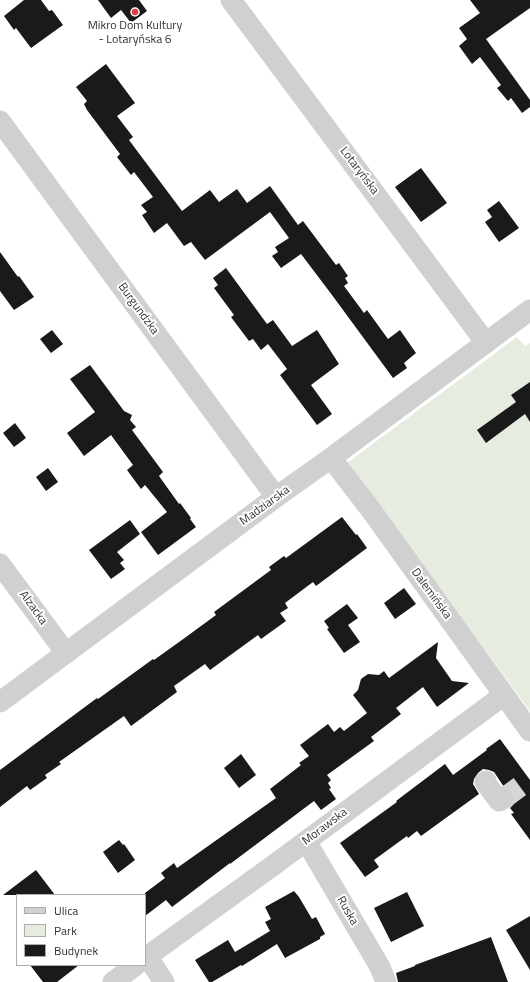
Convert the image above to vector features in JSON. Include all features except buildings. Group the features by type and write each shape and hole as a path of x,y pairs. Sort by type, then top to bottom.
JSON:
{"street":[{"name":"Lotaryńska","path":"232,0 486,343"},
{"name":"Burgundzka","path":"0,120 276,497"},
{"name":"Madziarska","path":"0,702 530,310"},
{"name":"Dalemińska","path":"330,458 371,510 530,731"},
{"name":"Alzacka","path":"0,564 66,653"},
{"name":"Morawska","path":"146,958 504,694"},
{"path":"486,781 485,782 499,801 503,799"},
{"name":"Ruska","path":"306,841 380,967 386,982"},
{"path":"146,963 164,982"},
{"name":"Morawska","path":"114,982 135,966"}],"green space":[{"path":"517,337 525,346 530,343 530,711 347,463"}],"tunnel":[{"path":"503,799 526,782"}],"place":[{"name":"Mikro Dom Kultury - Lotaryńska 6","path":"135,12"}]}
